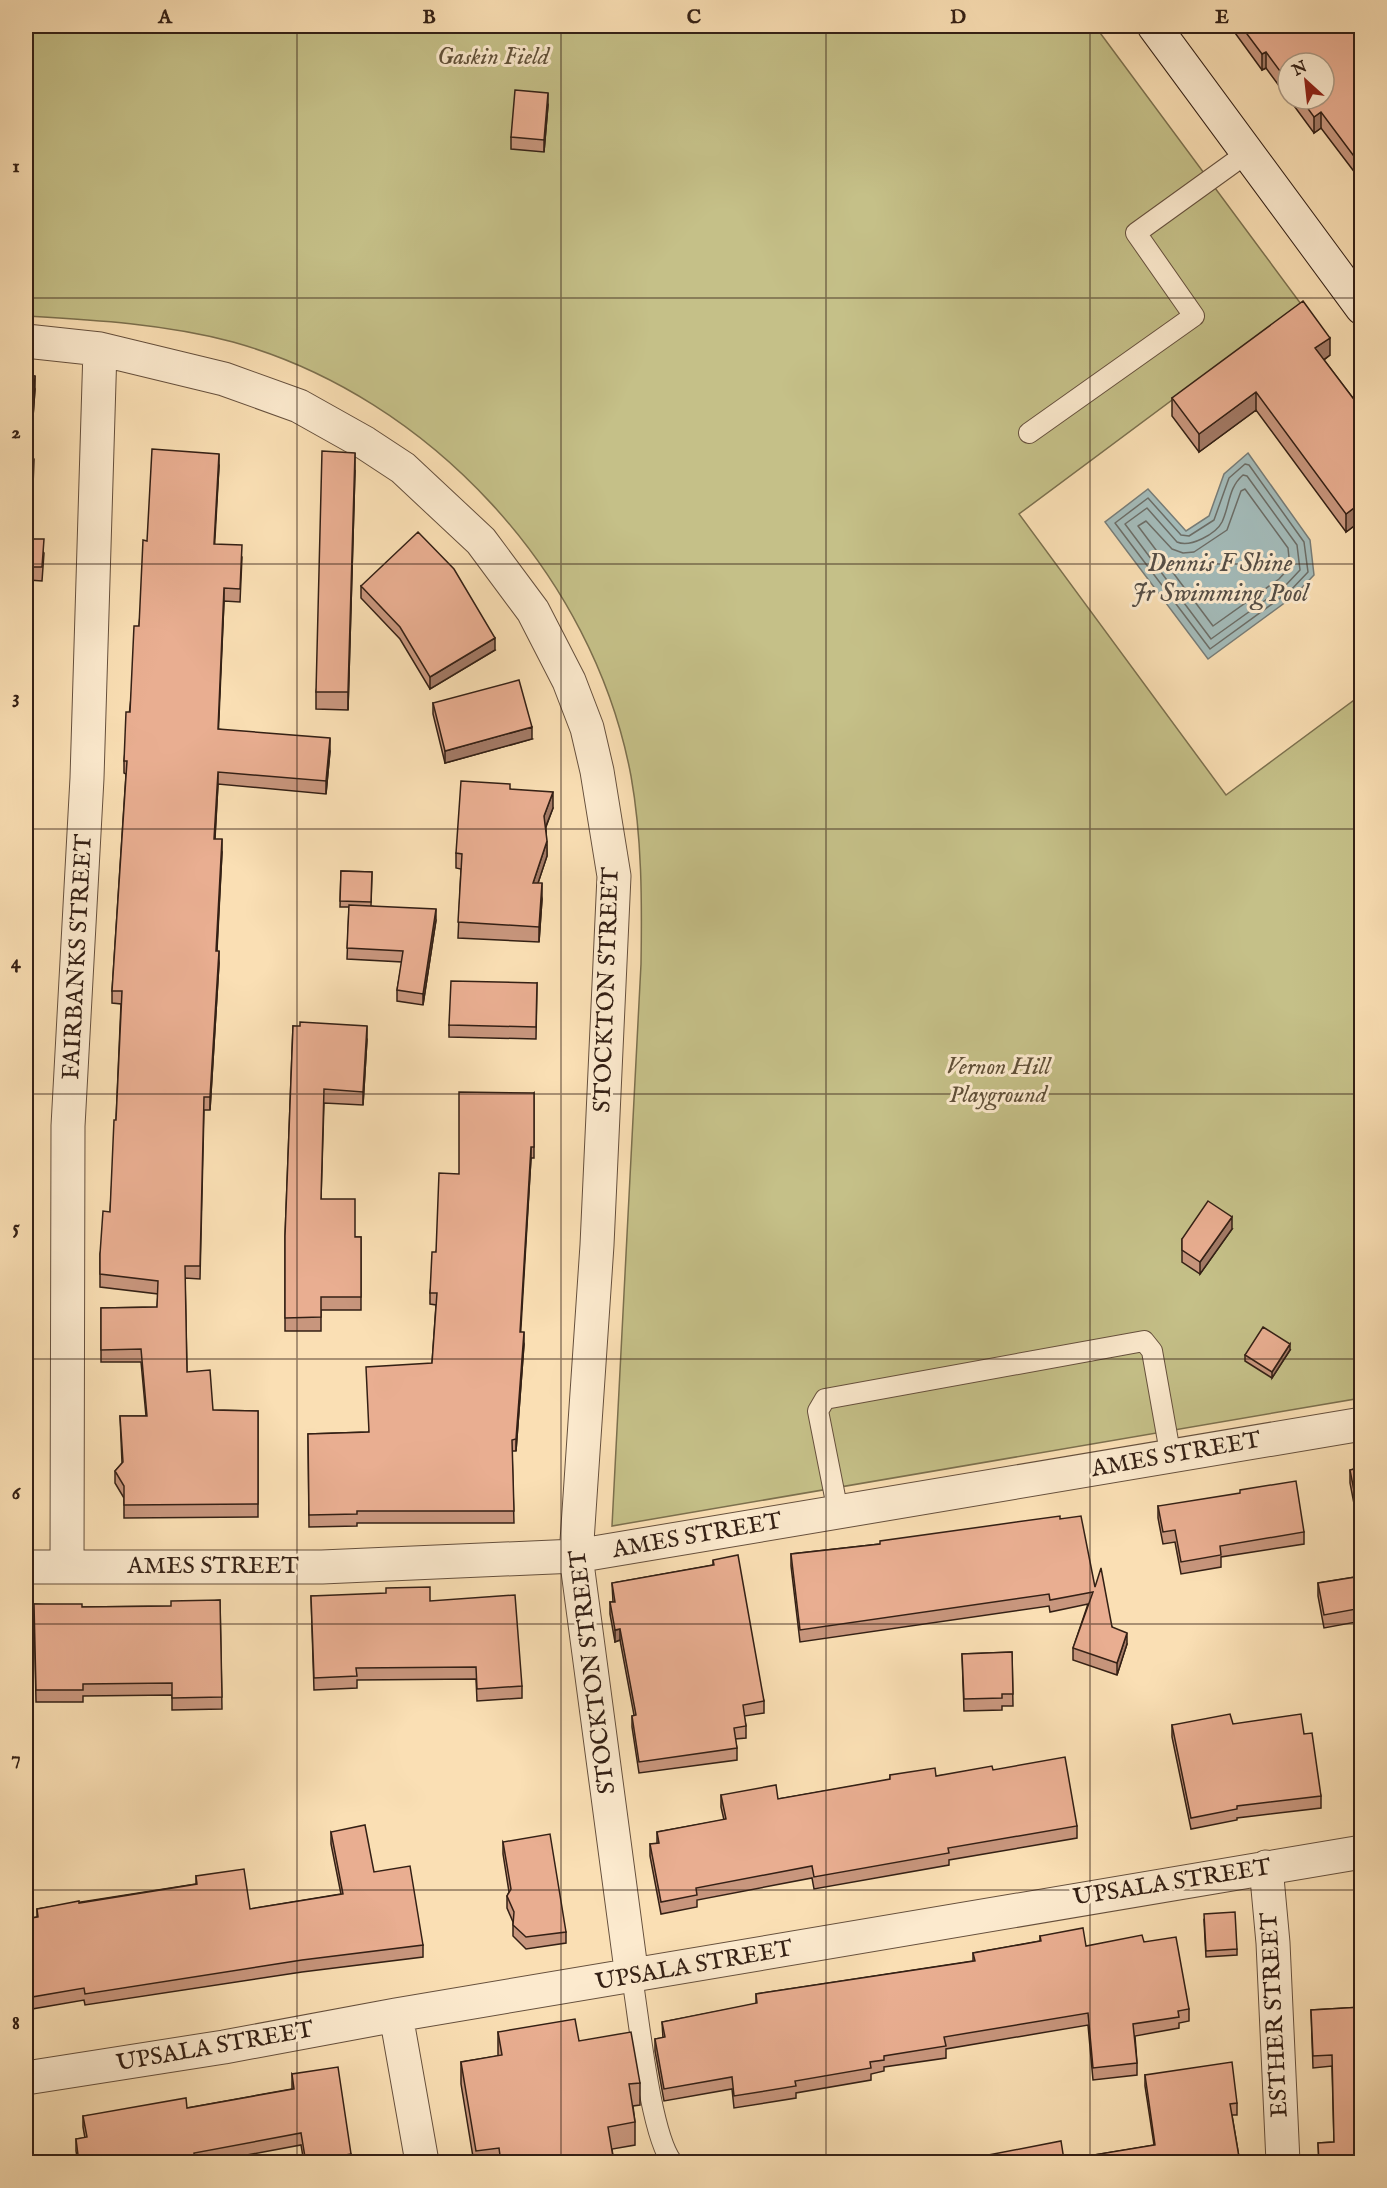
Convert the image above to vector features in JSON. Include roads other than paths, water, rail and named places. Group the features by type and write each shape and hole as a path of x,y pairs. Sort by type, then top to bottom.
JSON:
{"street":[{"path":"1154,26 1362,308"},
{"name":"STOCKTON STREET","path":"26,341 100,349 205,373 269,394 299,406 365,443 403,468 464,524 487,550 533,611 569,681 587,728 597,771 614,876 597,1245 576,1556 632,1977"},
{"name":"FAIRBANKS STREET","path":"67,1565 68,1126 87,778 100,349"},
{"name":"AMES STREET","path":"26,1567 67,1565 322,1567 576,1556 1171,1458 1362,1424"},
{"name":"UPSALA STREET","path":"26,2078 224,2047 396,2015 1362,1852"},
{"name":"ESTHER STREET","path":"1266,1867 1273,1943 1283,2163"},
{"path":"396,2015 423,2163"}],"lane":[{"path":"1029,433 1194,316 1136,233 1247,153"},
{"path":"838,1512 818,1411 825,1399 1144,1341 1152,1351 1171,1458"},
{"path":"632,1977 654,2108 664,2152 672,2163"}],"water":[{"name":"Dennis F Shine Jr Swimming Pool","path":"1248,453 1310,540 1314,575 1294,596 1208,659 1105,522 1148,489 1186,531 1209,516 1224,474"}],"park label":[{"name":"Gaskin Field","path":"493,57"},
{"name":"Vernon Hill Playground","path":"998,1081"}]}
